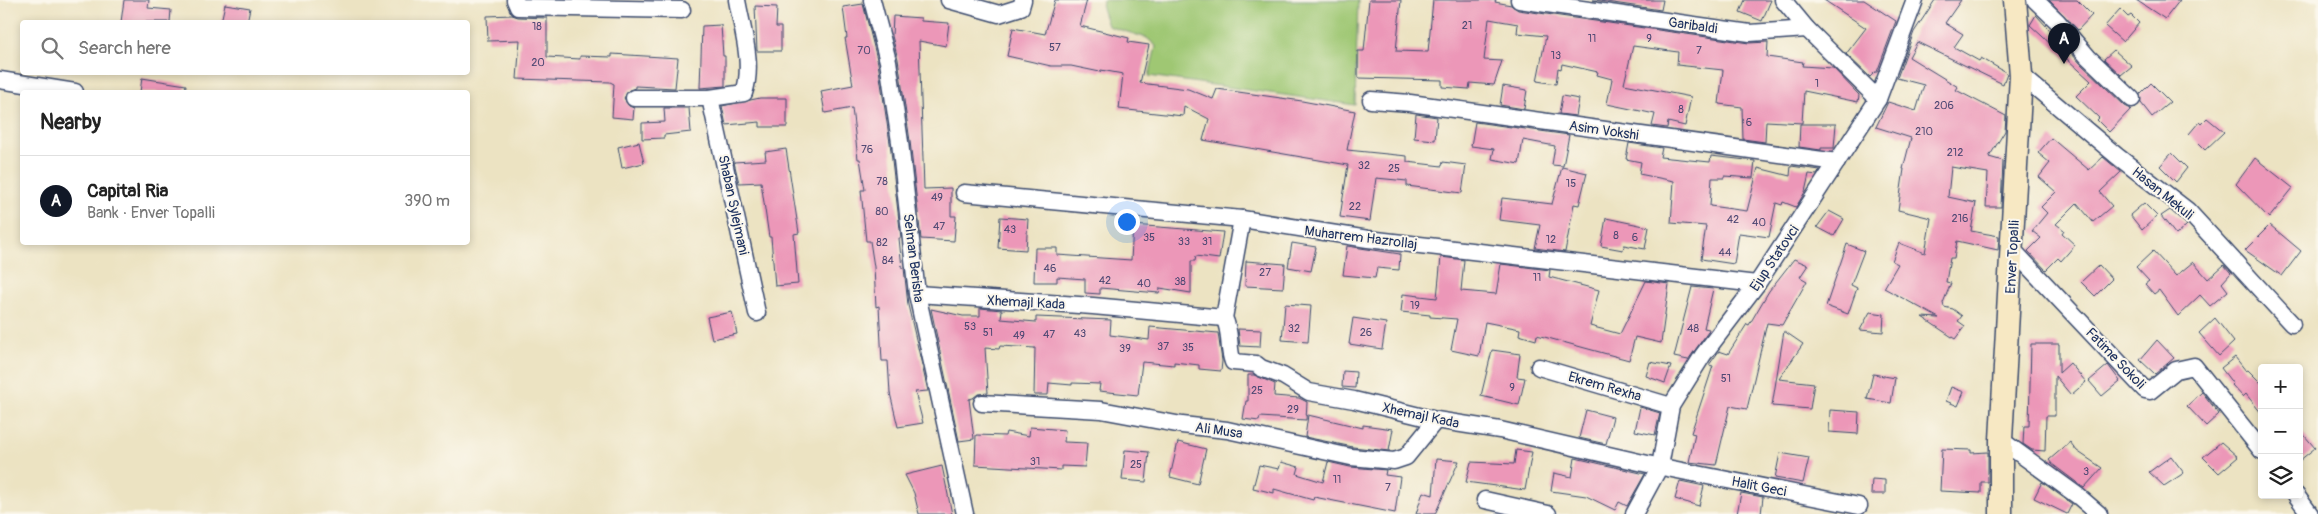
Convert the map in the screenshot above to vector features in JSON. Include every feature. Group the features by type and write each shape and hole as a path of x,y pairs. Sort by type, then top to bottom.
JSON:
{"main road":[{"name":"Enver Topalli","path":"2001,514 2001,440 2013,250 2021,75 2014,0"}],"street":[{"path":"515,0 518,7 682,10"},
{"path":"634,98 710,98 744,93 748,68 737,0"},
{"name":"Selman Berisha","path":"872,0 888,61 900,142 917,294 965,514"},
{"path":"949,0 1003,14 1021,7 1023,0"},
{"name":"Garibaldi","path":"1519,0 1750,33 1807,30"},
{"path":"1783,0 1807,30 1878,99"},
{"name":"Ejup Statovci","path":"1634,514 1660,466 1671,406 1703,354 1757,284 1878,99 1915,0"},
{"path":"2035,0 2132,99"},
{"name":"Hasan Mekuli","path":"2021,75 2117,156 2187,210 2292,324"},
{"path":"0,80 62,90"},
{"name":"Shaban Sylejmani","path":"710,98 757,313"},
{"name":"Asim Vokshi","path":"1371,100 1420,105 1837,162"},
{"name":"Muharrem Hazrollaj","path":"964,193 1242,219 1368,239 1757,284"},
{"name":"Xhemajl Kada","path":"1242,219 1224,318 1229,328 1229,352 1233,362 1256,364 1261,368 1283,376 1309,392 1354,400 1436,420 1500,430 1594,453 1660,466"},
{"name":"Fatime Sokoli","path":"2013,250 2145,390 2150,391 2176,370 2194,366 2258,446"},
{"name":"Xhemajl Kada","path":"917,294 1093,306 1224,318"},
{"name":"Ekrem Rexha","path":"1539,367 1671,406"},
{"name":"Ali Musa","path":"982,403 1101,410 1182,425 1227,430 1351,457 1394,461 1406,457 1436,420"},
{"path":"2001,440 2078,496 2099,514"},
{"name":"Halit Geci","path":"1660,466 1859,506"},
{"path":"2299,499 2310,514"},
{"path":"1485,500 1548,514"}],"green space":[{"path":"1103,0 1358,0 1355,105 1149,76 1156,46 1147,38 1108,26 1102,8"}],"building":[{"path":"124,0 149,0 148,8 171,10 170,20 121,20"},
{"path":"1055,0 1087,0 1080,26 1129,38 1128,42 1149,45 1140,83 1188,89 1213,99 1217,89 1302,101 1355,111 1347,150 1407,156 1407,162 1442,166 1443,162 1466,165 1462,193 1407,186 1407,181 1376,178 1370,221 1340,217 1348,165 1203,140 1209,119 1184,106 1183,116 1119,109 1123,74 1101,70 1100,72 1071,66 1051,66 1007,56 1013,28 1045,34"},
{"path":"1369,0 1401,0 1396,51 1428,52 1433,0 1496,0 1495,2 1511,5 1518,10 1749,43 1768,42 1767,57 1803,62 1802,66 1833,68 1859,95 1858,102 1804,91 1802,123 1766,121 1765,142 1743,139 1742,107 1719,104 1723,70 1677,65 1678,52 1633,46 1624,84 1691,97 1685,126 1668,122 1667,128 1652,126 1655,114 1607,104 1612,79 1597,75 1598,72 1562,64 1561,69 1558,68 1556,84 1537,81 1546,36 1517,33 1518,24 1489,19 1484,60 1502,61 1494,85 1470,83 1469,89 1442,87 1442,80 1358,78 1358,51 1364,51"},
{"path":"1593,0 1663,0 1661,10"},
{"path":"1745,0 1771,0 1762,21 1740,12"},
{"path":"1824,0 1864,0 1896,21 1877,72 1870,77 1846,54 1866,28"},
{"path":"1935,0 1961,0 1945,23 1963,34 1954,47 1979,61 1981,58 2007,73 2003,84 1917,42 1909,57 1958,87 1956,90 2006,116 2005,131 1989,157 2003,161 2001,207 1986,207 1988,173 1951,167 1948,197 1976,203 1971,231 1999,236 1998,250 1957,241 1954,258 1950,258 1946,282 1951,283 1943,303 1944,307 1953,309 1962,316 1958,321 1965,326 1955,339 1922,317 1939,318 1884,288 1898,264 1892,261 1899,243 1925,253 1931,218 1898,210 1903,169 1911,138 1876,127 1888,102 1916,111 1924,85 1897,78 1914,32"},
{"path":"2049,0 2077,0 2092,15 2078,30"},
{"path":"2136,0 2180,0 2165,19"},
{"path":"225,4 250,8 247,20 221,20"},
{"path":"863,4 878,63 890,143 901,238 899,238 902,268 904,268 908,305 928,391 915,392 923,423 898,427 890,393 888,361 882,361 879,306 876,307 874,267 870,241 866,241 861,190 865,190 860,159 858,159 852,108 825,113 821,91 853,85 845,38 847,38 843,7"},
{"path":"755,6 777,7 776,27 781,27 781,51 757,51"},
{"path":"2120,9 2128,17 2131,15 2139,23 2123,42 2105,26"},
{"path":"512,15 547,18 547,57 580,59 580,56 612,57 612,54 678,58 675,88 635,86 635,88 629,90 624,98 629,106 634,108 633,119 612,117 614,84 610,82 517,79 520,40 488,41 487,16"},
{"path":"2036,15 2081,64 2125,106 2131,109 2109,132 2097,120 2099,118 2076,96 2091,81 2030,25"},
{"path":"893,16 949,23 946,46 919,41 924,189 951,188 951,216 956,216 954,241 921,239 910,141 898,59 892,36"},
{"path":"721,25 723,56 725,56 725,86 700,88 702,26"},
{"path":"2114,50 2132,66 2121,75 2104,59"},
{"path":"142,78 186,85 185,90 140,90"},
{"path":"2151,83 2170,102 2152,117 2141,103 2140,94"},
{"path":"1503,86 1527,90 1524,109 1500,105"},
{"path":"1562,96 1579,99 1576,116 1559,114"},
{"path":"760,98 787,98 787,127 760,127 760,122 726,125 722,106"},
{"path":"664,108 689,108 691,132 664,135 664,138 642,139 642,123 665,122"},
{"path":"1416,114 1437,117 1435,140 1414,138"},
{"path":"2207,118 2224,132 2205,150 2189,134 2199,122 2201,124"},
{"path":"1475,122 1569,135 1563,166 1552,165 1555,146 1523,140 1519,164 1492,159 1494,149 1471,146"},
{"path":"1800,124 1836,124 1834,148 1821,148 1821,150 1799,147"},
{"path":"2051,138 2089,170 2103,157 2121,172 2100,192 2112,206 2093,222 2077,203 2056,224 2064,230 2062,233 2075,245 2061,261 2058,258 2046,270 2028,251 2041,238 2032,231 2047,213 2041,207 2056,192 2039,177 2050,163 2038,153"},
{"path":"639,142 644,163 622,168 618,147"},
{"path":"1629,143 1662,148 1660,157 1710,162 1711,156 1755,161 1753,178 1724,176 1724,178 1712,178 1710,206 1747,211 1758,168 1790,176 1791,166 1820,170 1817,175 1809,174 1805,192 1796,207 1783,202 1782,205 1776,203 1769,237 1739,233 1734,264 1701,259 1706,226 1671,223 1674,181 1639,174 1641,162 1626,159"},
{"path":"786,149 799,233 794,234 798,284 775,286 771,237 769,237 761,182 739,183 734,162 766,160 765,152"},
{"path":"2172,153 2187,168 2176,182 2160,166"},
{"path":"2255,158 2293,188 2269,218 2236,184"},
{"path":"1562,167 1587,173 1579,205 1574,204 1565,252 1535,248 1540,225 1499,220 1502,198 1552,204"},
{"path":"2144,203 2157,216 2142,230 2130,215"},
{"path":"2170,210 2187,225 2176,235 2161,216"},
{"path":"1829,211 1844,219 1834,236 1817,227"},
{"path":"1000,217 1028,219 1026,250 998,248"},
{"path":"1606,218 1649,227 1645,249 1624,245 1623,250 1601,246"},
{"path":"1133,225 1223,232 1219,259 1196,256 1195,261 1191,261 1191,293 1160,288 1159,293 1100,288 1100,294 1085,293 1085,279 1057,277 1057,282 1034,282 1035,248 1057,248 1057,255 1131,260"},
{"path":"2270,225 2301,251 2282,276 2245,250"},
{"path":"1292,243 1316,247 1311,271 1288,267"},
{"path":"1847,244 1864,251 1851,285 1857,288 1848,314 1826,306"},
{"path":"1347,246 1400,254 1399,270 1377,268 1375,278 1343,275"},
{"path":"2153,251 2176,276 2193,262 2208,279 2224,265 2231,273 2222,283 2228,291 2210,306 2200,295 2178,316 2159,290 2154,294 2145,284 2149,281 2136,267"},
{"path":"1441,257 1464,260 1461,291 1496,294 1501,264 1550,270 1549,277 1599,290 1590,326 1620,334 1646,281 1669,284 1661,343 1635,337 1629,360 1537,335 1536,340 1519,335 1520,329 1485,322 1479,356 1451,350 1457,319 1401,312 1403,294 1437,298"},
{"path":"1794,259 1808,265 1800,277 1807,281 1782,325 1767,323 1747,409 1730,406 1716,465 1689,462 1695,434 1691,433 1713,366 1709,365 1719,351 1728,354 1747,324 1749,325 1769,291"},
{"path":"1246,261 1285,264 1283,288 1245,286"},
{"path":"2099,265 2112,279 2095,296 2081,282"},
{"path":"1692,287 1713,289 1704,328 1709,329 1708,332 1688,360 1674,357"},
{"path":"1285,304 1311,306 1308,342 1282,340"},
{"path":"980,308 1002,310 1001,319 1036,322 1036,317 1111,320 1110,335 1149,340 1150,327 1218,333 1222,361 1221,371 1199,369 1199,365 1174,362 1174,365 1142,362 1138,395 1099,391 1100,384 1072,383 1072,385 1049,383 1048,395 1034,395 1035,348 1000,346 999,349 985,348 988,393 978,394 969,399 974,439 959,441 931,309 963,316 980,316"},
{"path":"732,312 737,334 712,339 707,317"},
{"path":"1870,312 1884,314 1883,332 1860,330"},
{"path":"1353,318 1386,323 1382,349 1349,344"},
{"path":"2215,318 2234,342 2219,356 2199,333"},
{"path":"1238,329 1261,330 1260,347 1240,346"},
{"path":"1784,331 1803,344 1779,379 1814,383 1810,409 1772,406"},
{"path":"2157,340 2174,358 2155,374 2140,360"},
{"path":"2031,344 2059,344 2059,373 2070,363 2086,382 2071,395 2055,376 2055,416 2046,416 2045,451 2032,450 2023,444 2024,426 2029,426"},
{"path":"1492,350 1520,354 1517,377 1525,378 1519,405 1481,396"},
{"path":"2235,357 2246,371 2248,370 2258,380 2258,409 2246,394 2243,397 2232,385 2221,368"},
{"path":"1650,362 1671,366 1665,383 1646,376"},
{"path":"2108,365 2120,381 2102,396 2089,381"},
{"path":"1343,371 1356,372 1355,388 1342,387"},
{"path":"1873,374 1895,378 1891,403 1867,399"},
{"path":"1248,375 1254,375 1275,384 1274,396 1299,398 1307,402 1306,420 1260,417 1259,421 1243,419 1246,401 1248,401"},
{"path":"1951,387 1964,392 1958,406 1946,401"},
{"path":"2202,392 2219,414 2206,426 2187,406"},
{"path":"1640,407 1660,413 1655,435 1635,431"},
{"path":"1586,410 1613,417 1606,444 1579,438"},
{"path":"1830,410 1859,412 1858,434 1829,432"},
{"path":"1308,415 1363,428 1363,425 1393,429 1389,451 1353,447 1305,437"},
{"path":"1030,427 1065,430 1064,442 1087,443 1085,467 1061,466 1061,470 975,465 976,435 1005,436 1006,432 1029,436"},
{"path":"2303,434 2315,448 2303,458"},
{"path":"1178,442 1206,449 1198,484 1170,477"},
{"path":"2070,442 2077,451 2102,468 2084,488 2049,460"},
{"path":"2221,442 2238,457 2219,473 2203,457"},
{"path":"1942,449 1971,450 1971,453 1988,452 1988,482 1981,482 1981,493 1940,491"},
{"path":"1125,450 1149,452 1146,482 1122,480"},
{"path":"1516,450 1532,452 1525,490 1466,482 1471,462 1514,464"},
{"path":"1780,453 1809,458 1803,483 1775,478"},
{"path":"2171,456 2184,473 2164,486 2149,472"},
{"path":"1575,458 1645,474 1627,506 1619,502 1615,510 1586,496 1551,491 1554,473 1572,477"},
{"path":"1436,459 1459,461 1435,514 1416,514 1423,492 1433,495"},
{"path":"1281,462 1299,467 1297,474 1323,482 1328,462 1350,467 1386,470 1385,475 1400,477 1395,513 1314,497 1313,500 1274,489 1274,493 1253,488 1259,465 1279,469"},
{"path":"942,466 952,514 919,514 914,493 905,475"},
{"path":"1872,479 1885,480 1885,494 1871,494"},
{"path":"1680,481 1704,486 1699,506 1675,499"},
{"path":"2042,482 2072,504 2067,514 2034,498"},
{"path":"1741,493 1763,497 1761,514 1737,514"}],"place":[{"name":"Capital Ria","path":"2064,64"}]}
